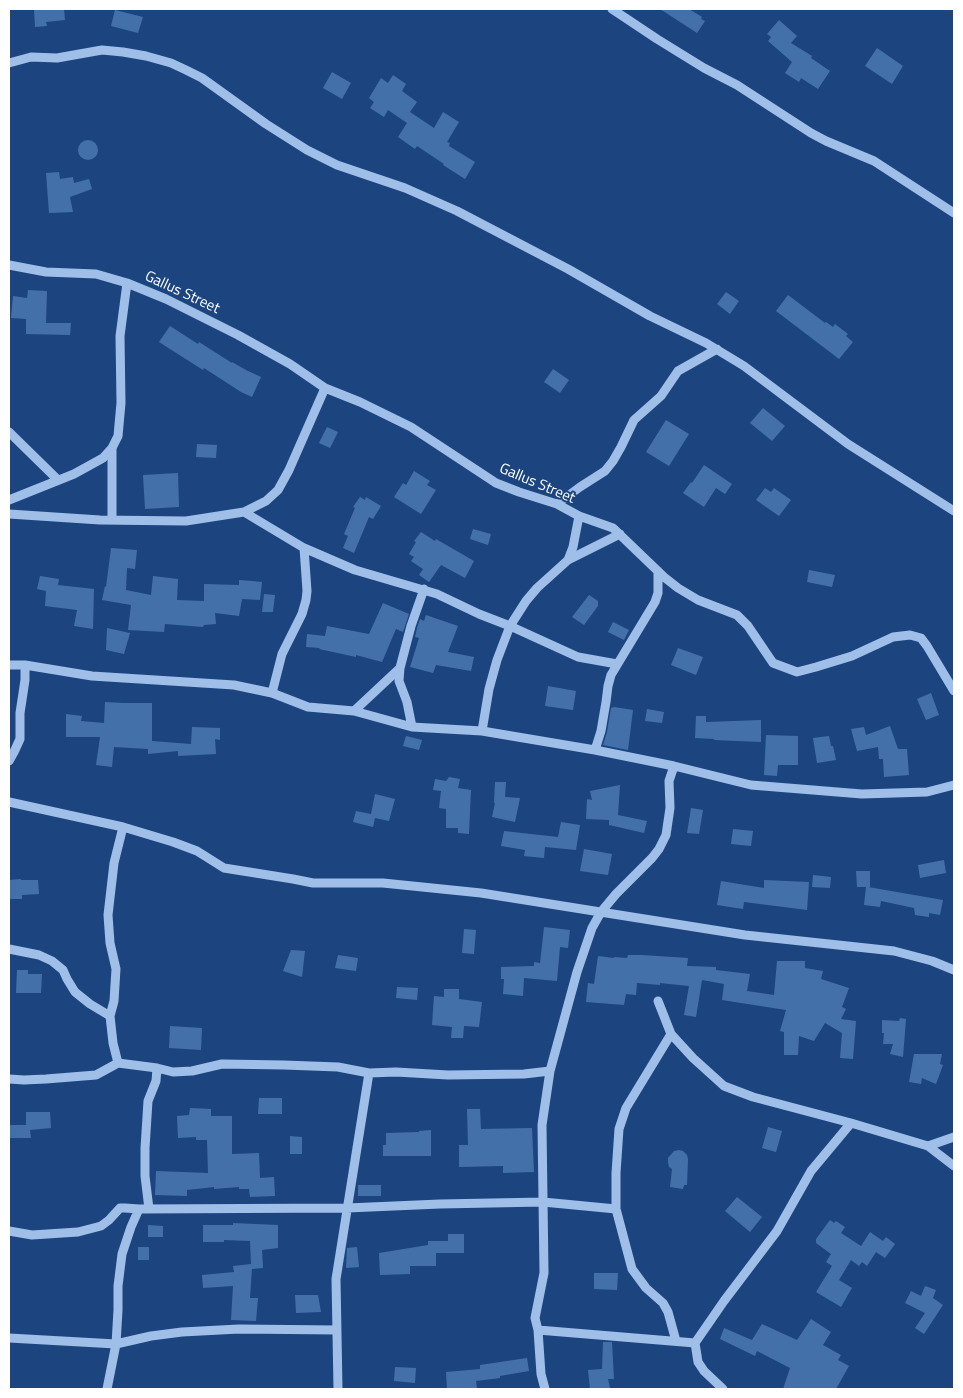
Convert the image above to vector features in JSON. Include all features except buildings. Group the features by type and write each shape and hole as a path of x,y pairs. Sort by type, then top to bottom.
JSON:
{"street":[{"path":"612,9 811,133 874,161 954,213"},
{"path":"9,63 31,57 57,58 102,50 123,52 171,63 202,78 266,124 307,150 337,165 405,188 457,211 568,269 650,316 717,349 744,366 848,444 954,511"},
{"name":"Gallus Street","path":"9,265 46,272 96,274 127,283 166,299 238,335 290,364 326,388 411,426 496,483 558,504 578,516 613,528 678,588 698,600 737,615 748,626 773,663 786,669 797,672 816,667 852,656 893,637 910,635 920,638 927,646 954,690"},
{"path":"9,500 74,474 103,458 112,448 118,436 121,403 120,336 127,283"},
{"path":"558,504 605,471 613,461 634,420 661,396 678,371 717,349"},
{"path":"9,514 112,520 186,521 244,512 266,501 278,490 326,388"},
{"path":"9,432 58,480"},
{"path":"112,448 112,520"},
{"path":"244,512 304,548 356,570 437,594 578,658 617,664"},
{"path":"568,560 573,547 578,516"},
{"path":"482,731 497,660 510,626 526,601 537,588 568,560 620,534"},
{"path":"272,693 282,654 302,614 306,600 304,548"},
{"path":"595,750 601,730 611,675 655,602 658,593 658,571"},
{"path":"412,726 407,702 399,681 400,668 411,626 424,589"},
{"path":"9,665 25,665 92,676 234,684 272,693 308,707 354,711 412,726 482,731 595,750 674,766 751,785 862,794 927,792 954,785"},
{"path":"9,761 20,739 20,714 25,680 25,665"},
{"path":"354,711 400,668"},
{"path":"545,1389 541,1374 538,1330 535,1318 544,1273 542,1125 550,1071 577,972 592,928 601,912 616,894 659,850 666,835 670,808 670,781 674,766"},
{"path":"9,802 123,827 173,842 197,851 224,868 313,883 383,883 481,893 745,935 894,951 932,961 954,970"},
{"path":"118,1063 113,1043 110,1016 114,1001 116,969 110,943 108,915 114,863 123,827"},
{"path":"9,949 39,955 52,961 63,970 75,992 110,1016"},
{"path":"658,1001 671,1034 693,1058 724,1086 753,1097 928,1146 954,1166"},
{"path":"671,1034 626,1108 619,1129 616,1209 632,1269 646,1288 663,1303 668,1312 676,1341"},
{"path":"9,1079 39,1080 96,1075 118,1063 173,1072 192,1071 222,1064 338,1067 369,1073 396,1072 448,1075 524,1074 550,1071"},
{"path":"107,1389 116,1344 118,1286 122,1254 131,1227 144,1209 148,1101 156,1081 157,1068"},
{"path":"338,1389 336,1279 369,1073"},
{"path":"723,1389 704,1371 698,1362 694,1342 777,1231 811,1171 850,1123"},
{"path":"928,1146 954,1137"},
{"path":"9,1231 32,1235 78,1232 101,1226 120,1208 347,1208 543,1202 616,1209"},
{"path":"9,1338 116,1344 150,1336 239,1328 337,1330"},
{"path":"538,1330 694,1342"}]}
